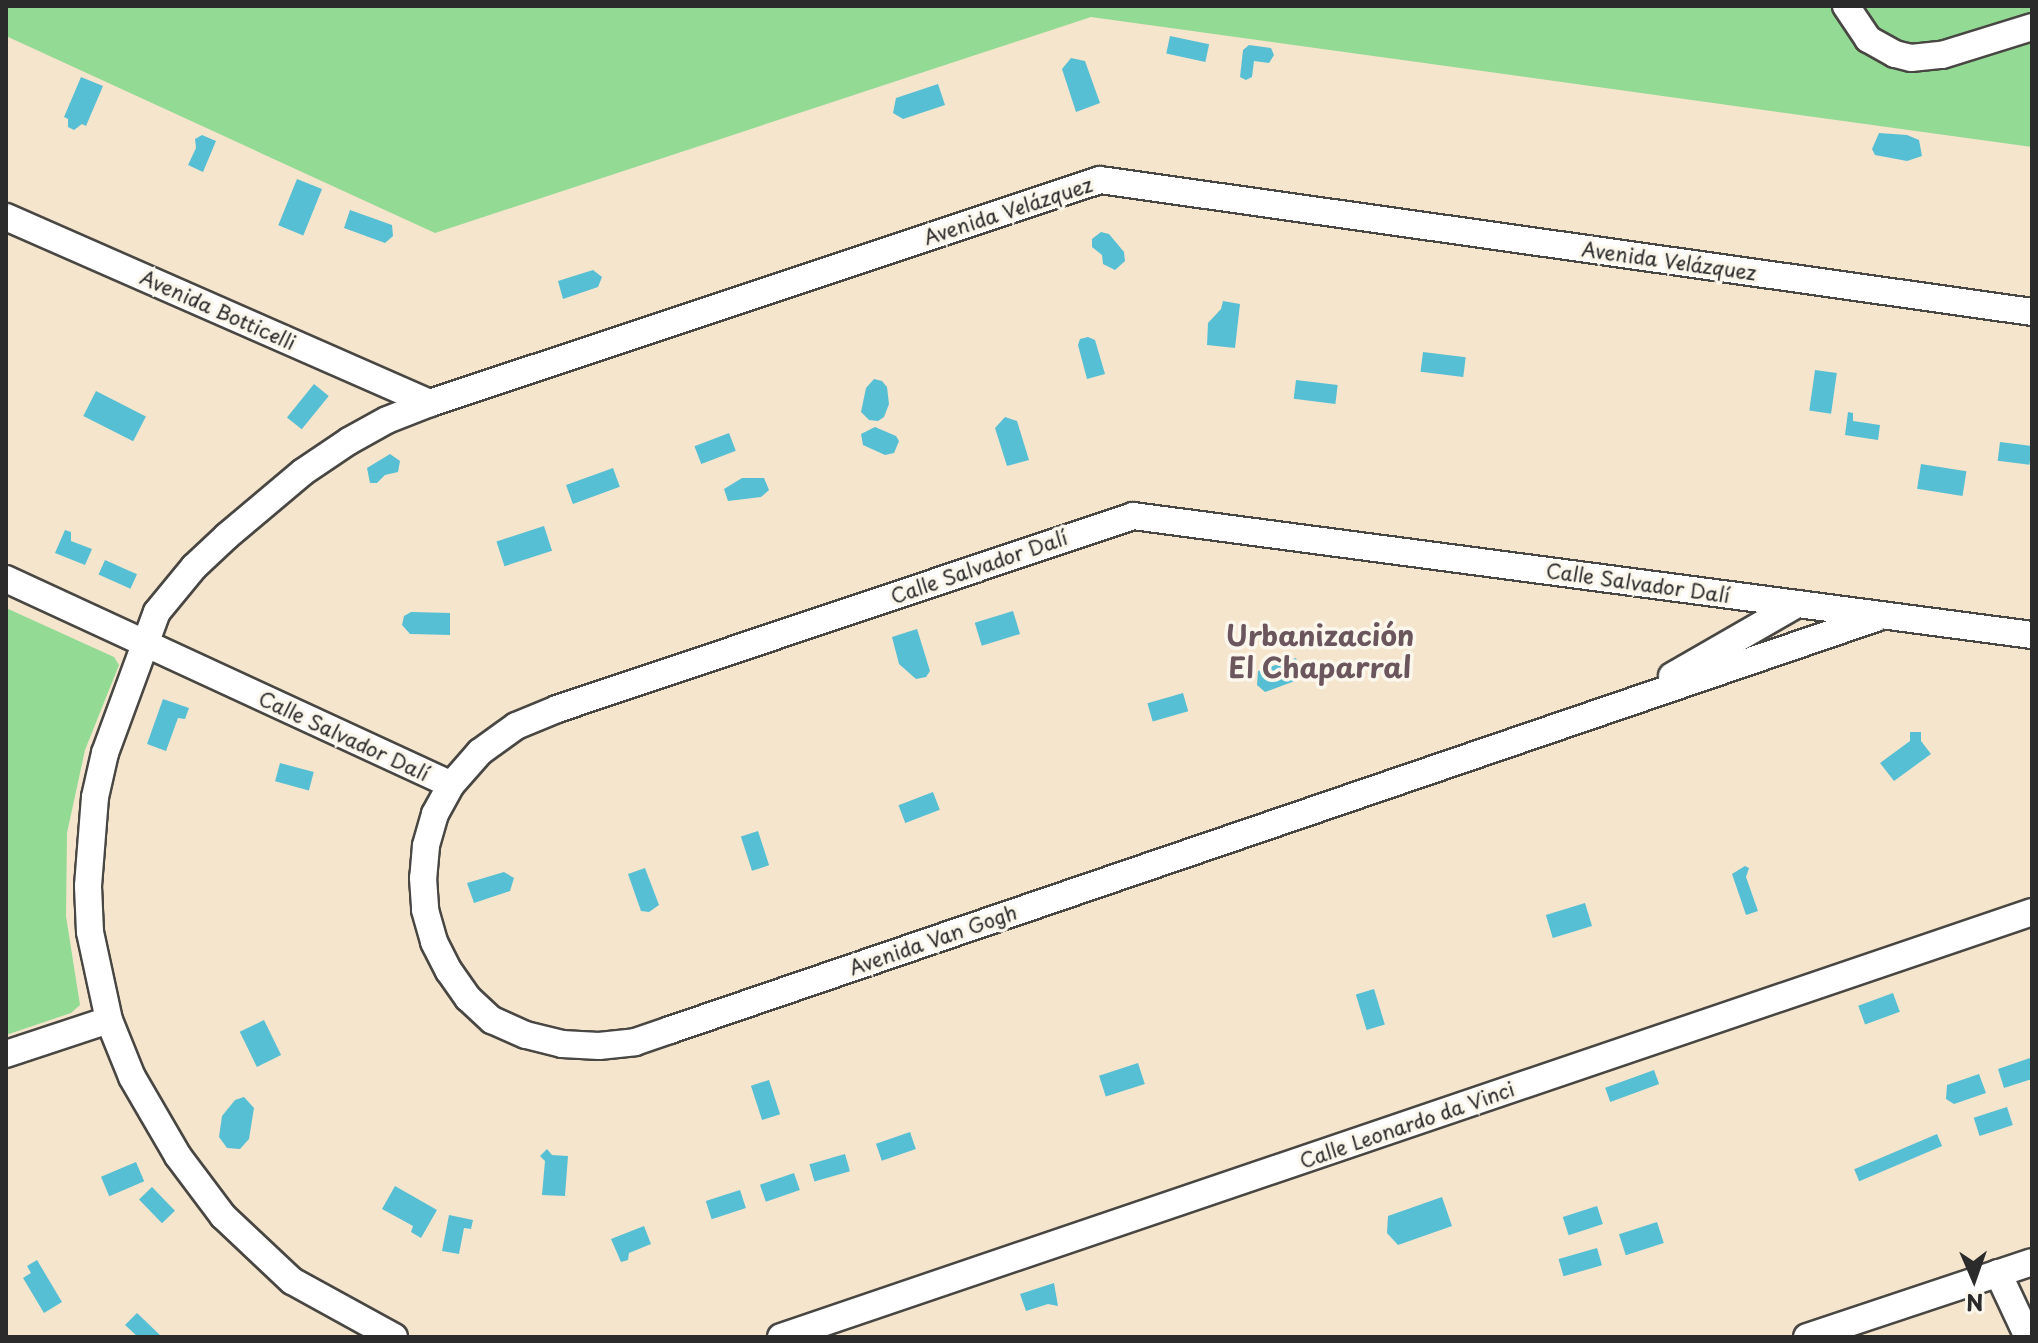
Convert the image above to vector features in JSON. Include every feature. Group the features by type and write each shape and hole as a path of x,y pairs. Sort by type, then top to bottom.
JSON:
{"street":[{"path":"1846,6 1868,39 1895,54 1911,58 1942,55 2032,27"},
{"name":"Avenida Velázquez","path":"146,644 157,612 194,567 262,504 349,441 387,420 1100,180 2032,312"},
{"name":"Avenida Botticelli","path":"6,217 430,403"},
{"name":"Calle Salvador Dalí","path":"6,579 451,785 480,752 516,726 557,709 1133,516 2032,635"},
{"path":"1758,659 1797,604"},
{"name":"Avenida Van Gogh","path":"1619,706 1797,604"},
{"name":"Avenida Van Gogh","path":"451,785 435,814 426,846 423,878 425,910 434,942 468,998 492,1020 538,1038 599,1046 635,1042 1884,615"},
{"path":"146,644 105,753 89,841 90,932 109,1020 152,1116 199,1188 223,1216 292,1281 394,1337"},
{"name":"Calle Leonardo da Vinci","path":"781,1337 2032,912"},
{"path":"6,1054 109,1020"},
{"path":"1807,1337 2032,1262"},
{"path":"1998,1273 2028,1337"}],"green space":[{"path":"6,6 2032,6 2032,147 1091,17 435,233 6,36"},
{"path":"6,608 114,657 119,665 85,750 67,833 66,916 80,1005 71,1013 6,1035"}],"water":[{"path":"1170,36 1209,44 1205,62 1166,54"},
{"path":"1249,45 1271,48 1274,55 1269,63 1254,61 1252,77 1246,80 1240,77 1243,50"},
{"path":"1071,58 1085,61 1100,103 1076,112 1062,69"},
{"path":"81,77 103,86 86,126 82,124 74,130 68,127 68,119 64,117"},
{"path":"938,84 945,105 903,119 893,113 896,98"},
{"path":"1879,133 1907,135 1919,140 1922,156 1907,161 1875,155 1872,149"},
{"path":"202,135 216,141 203,172 188,165 196,148 195,139"},
{"path":"297,179 322,189 303,235 278,225"},
{"path":"350,210 392,225 393,236 385,243 344,228"},
{"path":"1101,232 1109,234 1124,252 1125,261 1115,270 1103,264 1102,255 1092,247 1092,239"},
{"path":"593,270 602,277 598,287 563,299 558,281"},
{"path":"1223,301 1240,304 1235,348 1207,345 1208,323 1221,309"},
{"path":"1088,337 1095,340 1105,374 1087,379 1078,345 1080,339"},
{"path":"1423,352 1466,357 1463,377 1421,372"},
{"path":"1815,370 1837,373 1831,414 1809,411"},
{"path":"874,379 882,381 887,387 889,404 884,417 878,421 869,420 861,412 866,388"},
{"path":"1296,380 1338,385 1335,404 1294,399"},
{"path":"314,384 329,396 302,429 287,417"},
{"path":"96,391 146,416 133,441 83,416"},
{"path":"1848,412 1853,413 1853,421 1880,425 1878,440 1845,435"},
{"path":"1005,417 1017,421 1029,460 1007,466 995,428"},
{"path":"875,427 896,436 899,441 894,453 885,455 863,445 861,434"},
{"path":"729,433 736,451 701,464 694,446"},
{"path":"2000,442 2032,446 2029,465 1998,461"},
{"path":"390,454 400,461 398,472 385,475 377,483 370,483 367,468"},
{"path":"1921,464 1966,471 1963,496 1917,489"},
{"path":"613,468 620,487 573,504 566,485"},
{"path":"742,478 764,478 769,490 761,497 728,501 724,489"},
{"path":"544,526 552,551 504,566 496,541"},
{"path":"65,530 71,532 71,541 92,549 85,565 55,553"},
{"path":"105,560 137,574 130,589 98,575"},
{"path":"1013,611 1020,634 982,646 975,623"},
{"path":"411,612 450,613 450,635 410,634 402,625 404,616"},
{"path":"917,629 930,671 926,677 916,679 899,664 892,637"},
{"path":"1296,658 1303,678 1265,692 1257,685 1258,671"},
{"path":"1183,693 1188,711 1153,721 1147,703"},
{"path":"163,699 189,708 185,719 178,718 166,751 147,744"},
{"path":"1910,732 1921,732 1921,741 1931,754 1894,781 1880,763 1910,741"},
{"path":"280,763 314,772 309,790 275,781"},
{"path":"933,792 940,810 905,823 898,805"},
{"path":"758,831 769,865 752,871 741,837"},
{"path":"1745,866 1749,868 1746,877 1758,911 1746,915 1732,874"},
{"path":"645,868 659,905 649,912 641,911 628,874"},
{"path":"504,872 514,878 510,891 474,903 467,883"},
{"path":"1585,903 1592,926 1553,938 1546,915"},
{"path":"1374,989 1385,1024 1367,1030 1356,995"},
{"path":"1893,993 1900,1012 1865,1024 1858,1006"},
{"path":"264,1020 281,1055 257,1067 240,1032"},
{"path":"2030,1058 2032,1079 2004,1088 1998,1069"},
{"path":"1138,1063 1145,1084 1106,1097 1099,1076"},
{"path":"1654,1070 1659,1084 1610,1102 1605,1088"},
{"path":"1979,1074 1986,1093 1954,1104 1946,1099 1947,1085"},
{"path":"769,1080 780,1114 762,1120 751,1086"},
{"path":"244,1097 254,1108 249,1139 240,1149 227,1148 219,1137 222,1116 235,1100"},
{"path":"2007,1107 2013,1125 1980,1136 1974,1118"},
{"path":"910,1132 916,1149 882,1161 876,1144"},
{"path":"1937,1134 1942,1146 1859,1181 1854,1169"},
{"path":"547,1149 552,1155 568,1156 565,1196 542,1195 545,1161 540,1156"},
{"path":"845,1154 850,1171 814,1182 809,1164"},
{"path":"136,1162 144,1181 109,1196 101,1177"},
{"path":"794,1173 800,1190 766,1202 760,1185"},
{"path":"395,1186 437,1210 421,1238 411,1232 413,1226 382,1209"},
{"path":"152,1187 175,1211 162,1223 139,1200"},
{"path":"740,1190 746,1208 712,1219 706,1201"},
{"path":"1442,1197 1452,1226 1398,1245 1387,1233 1388,1216"},
{"path":"1597,1206 1603,1224 1569,1235 1563,1217"},
{"path":"449,1215 473,1220 471,1229 464,1228 459,1254 442,1251"},
{"path":"1657,1222 1664,1243 1626,1255 1619,1234"},
{"path":"644,1226 651,1244 629,1253 628,1260 621,1262 611,1239"},
{"path":"1597,1248 1602,1265 1564,1276 1559,1259"},
{"path":"37,1260 62,1302 44,1313 23,1278 31,1273 27,1266"},
{"path":"1054,1283 1058,1306 1048,1304 1026,1311 1020,1294"},
{"path":"137,1313 160,1337 138,1337 125,1325"}],"district":[{"name":"Urbanización El Chaparral","path":"1320,651"}]}
